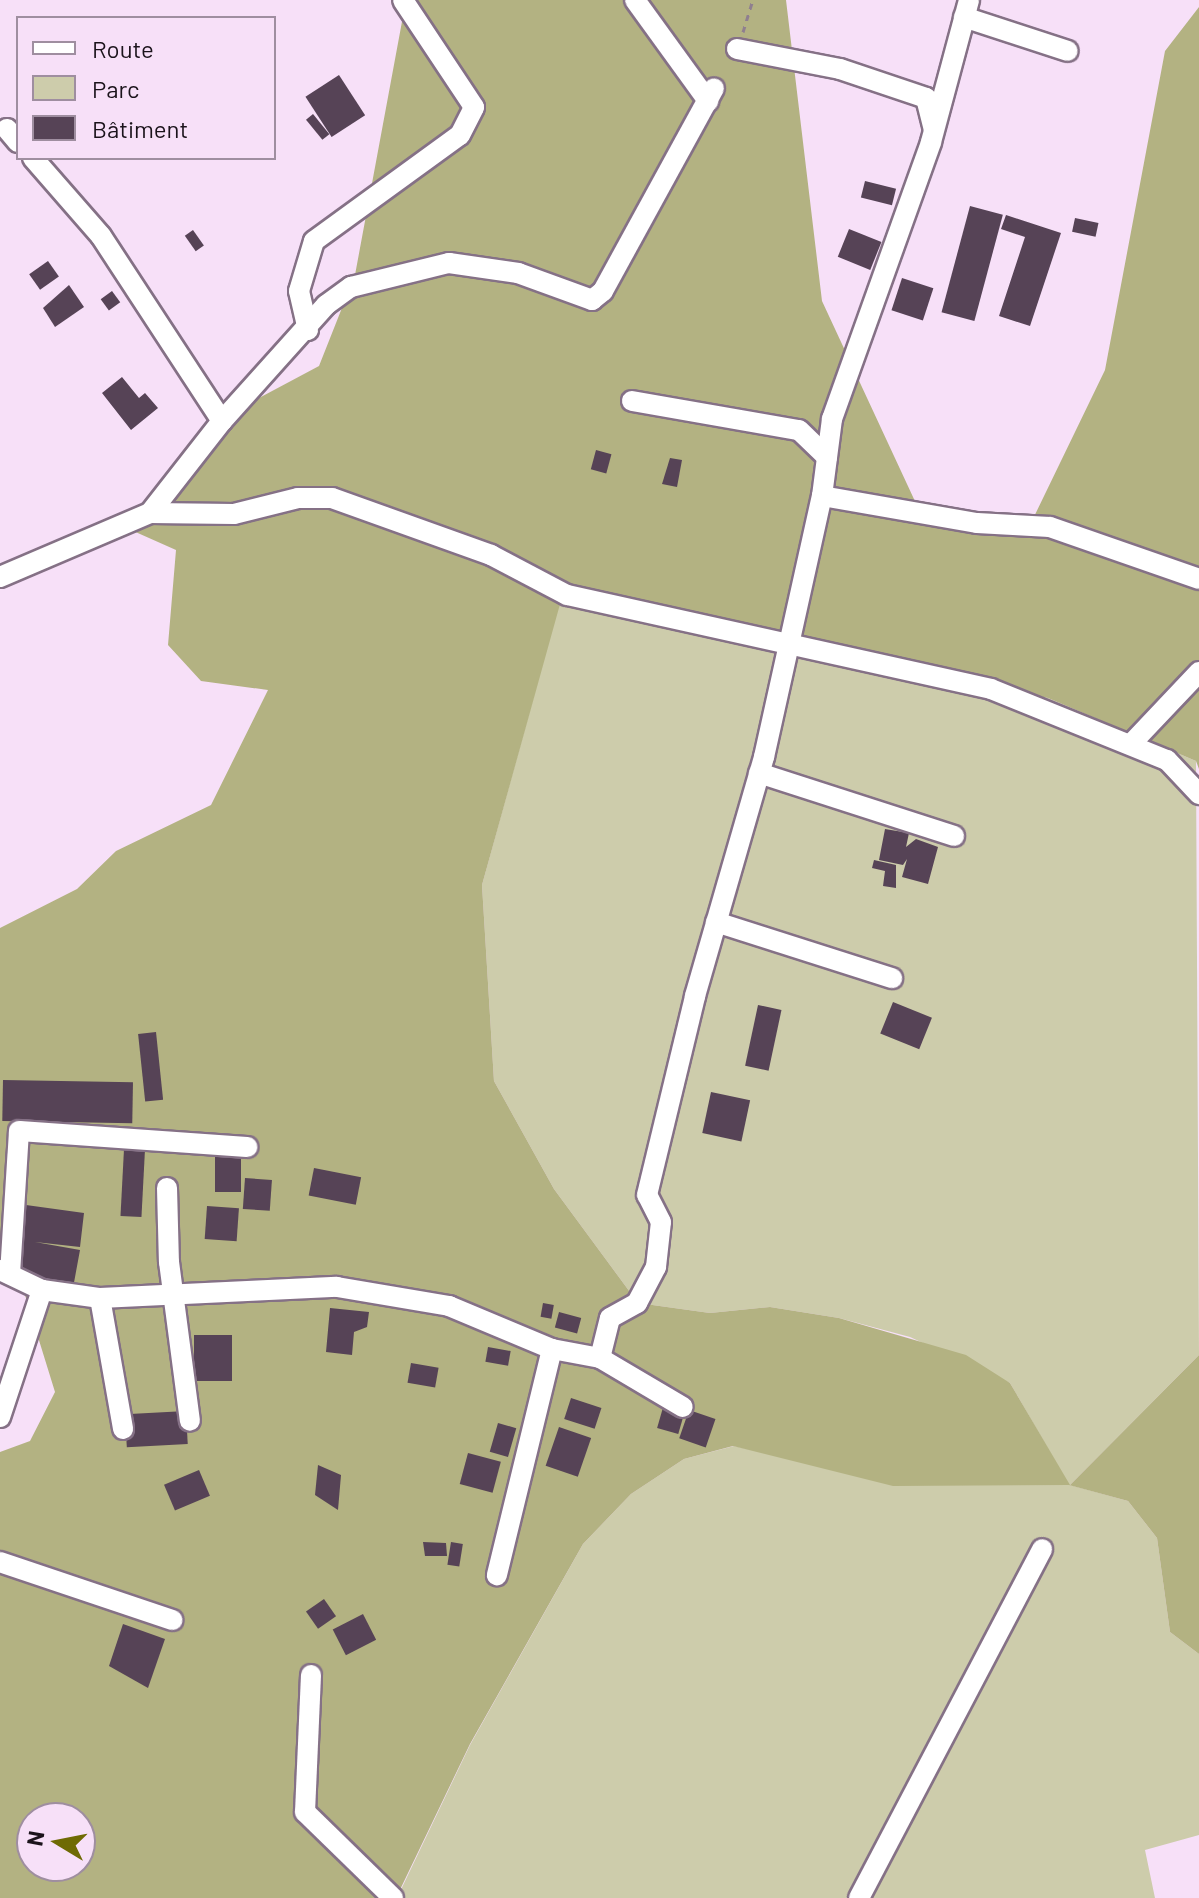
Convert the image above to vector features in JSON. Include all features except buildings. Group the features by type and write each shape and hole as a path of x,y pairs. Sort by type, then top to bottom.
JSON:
{"street":[{"path":"308,330 299,291 314,241 460,135 474,107 403,0"},
{"path":"150,513 222,421 351,287 449,263 518,273 592,300 603,291 711,95 635,0"},
{"path":"600,1358 610,1318 637,1303 656,1267 661,1222 647,1195 716,922 759,773 822,496 832,419 934,130 966,9 1068,51"},
{"path":"737,49 840,69 926,98 934,130"},
{"path":"35,160 101,236 222,421"},
{"path":"632,401 799,430 827,457"},
{"path":"822,496 977,523 1050,527 1199,579"},
{"path":"0,577 150,513 234,514 298,498 332,498 491,555 567,595 788,648 991,689 1167,760 1199,794"},
{"path":"1131,744 1199,672"},
{"path":"759,773 954,836"},
{"path":"716,922 892,978"},
{"path":"247,1147 19,1131 5,1272 42,1290 100,1298 173,1298 337,1287 449,1306 552,1349 600,1358 683,1407"},
{"path":"167,1188 173,1298 190,1421"},
{"path":"0,1417 42,1290"},
{"path":"100,1298 123,1429"},
{"path":"497,1575 552,1349"},
{"path":"859,1898 1042,1549"},
{"path":"0,1562 172,1620"},
{"path":"311,1675 305,1812 393,1898"}],"green space":[{"path":"561,597 1048,698 1196,761 1199,1355 1070,1485 1128,1501 1157,1538 1170,1632 1199,1654 1199,1835 1145,1850 1155,1898 397,1898 470,1745 583,1544 631,1494 684,1459 734,1446 809,1462 1069,1485 1010,1383 910,1337 839,1318 770,1307 710,1313 638,1303 554,1189 494,1081 482,885"}],"shaded area":[{"path":"406,0 786,0 822,301 920,512 1030,525 1105,370 1165,51 1199,7 1199,769 1196,761 1048,698 562,597 482,885 494,1081 554,1189 638,1303 710,1313 770,1307 839,1318 966,1355 1010,1383 1070,1485 1199,1355 1199,1654 1170,1632 1157,1538 1128,1501 1069,1485 893,1486 733,1446 684,1459 631,1494 583,1544 470,1744 396,1898 0,1898 0,1452 30,1441 55,1392 25,1295 0,1243 0,928 77,889 116,851 211,805 268,690 201,681 168,645 176,550 131,530 185,460 259,398 319,366 355,275"}]}
